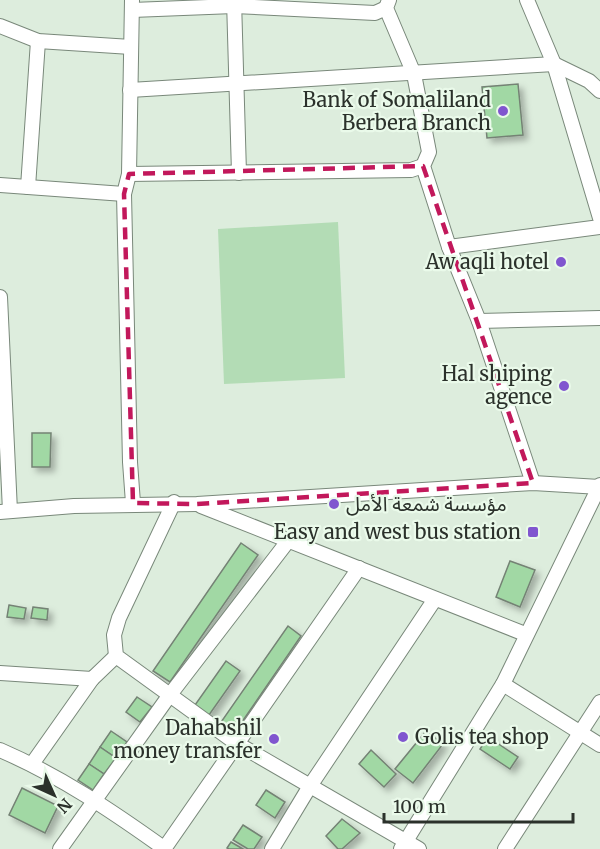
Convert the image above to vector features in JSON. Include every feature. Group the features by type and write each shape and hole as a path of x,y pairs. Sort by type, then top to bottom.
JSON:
{"street":[{"path":"527,0 554,64 600,218"},
{"path":"234,3 239,174"},
{"path":"134,503 130,462 124,194 129,174 132,5 234,3 375,13 388,4 414,74 429,152 423,166 449,247 479,321 533,483"},
{"path":"0,26 38,41 131,47"},
{"path":"28,187 38,41"},
{"path":"130,90 554,64 595,81 600,91"},
{"path":"129,174 411,170 423,166"},
{"path":"0,185 124,194"},
{"path":"449,247 600,226"},
{"path":"0,297 5,512 134,503 197,504 533,483 599,487 525,634 503,684 404,845"},
{"path":"479,321 600,318"},
{"path":"174,502 119,618 114,636 116,656 236,743 404,845 419,849"},
{"path":"197,504 525,634"},
{"path":"60,849 169,696 288,541"},
{"path":"0,750 32,764 95,799 164,849 359,568"},
{"path":"272,849 310,786 435,599"},
{"path":"32,764 92,679 116,656"},
{"path":"0,673 92,679"},
{"path":"503,684 600,745"},
{"path":"504,849 600,702"}],"highlighted area":[{"path":"423,166 533,483 197,504 133,503 124,194 129,174"}],"green space":[{"path":"338,222 345,378 224,384 218,229"}],"building":[{"name":"Bank of Somaliland Berbera Branch","path":"518,84 523,135 487,138 482,87"},
{"path":"32,433 51,433 50,467 32,467"},
{"path":"241,543 258,555 170,682 153,671"},
{"path":"510,561 535,570 520,607 496,597"},
{"path":"9,605 26,608 24,619 7,617"},
{"path":"33,607 48,609 47,620 31,618"},
{"path":"288,626 301,636 233,735 219,725"},
{"path":"226,661 240,671 209,715 195,705"},
{"path":"137,697 152,707 140,722 126,712"},
{"path":"111,731 127,742 116,758 100,747"},
{"path":"426,731 443,744 413,783 395,769"},
{"path":"488,737 518,757 510,769 480,749"},
{"path":"100,747 116,758 104,774 89,764"},
{"path":"371,750 396,774 384,787 359,764"},
{"path":"89,764 104,774 93,790 78,780"},
{"path":"22,788 58,806 45,833 9,815"},
{"path":"266,790 285,802 275,818 256,805"},
{"path":"342,819 360,833 342,849 338,849 326,836"},
{"path":"243,825 262,837 254,849 248,849 233,840"},
{"path":"231,842 243,849 227,848"}],"place":[{"name":"Bank of Somaliland Berbera Branch","path":"503,111"},
{"name":"Aw aqli hotel","path":"561,262"},
{"name":"Hal shiping agence","path":"564,386"},
{"name":"مؤسسة شمعة الأمل","path":"334,504"},
{"name":"Easy and west bus station","path":"533,532"},
{"name":"Golis tea shop","path":"403,737"},
{"name":"Dahabshil money transfer","path":"274,739"}]}
